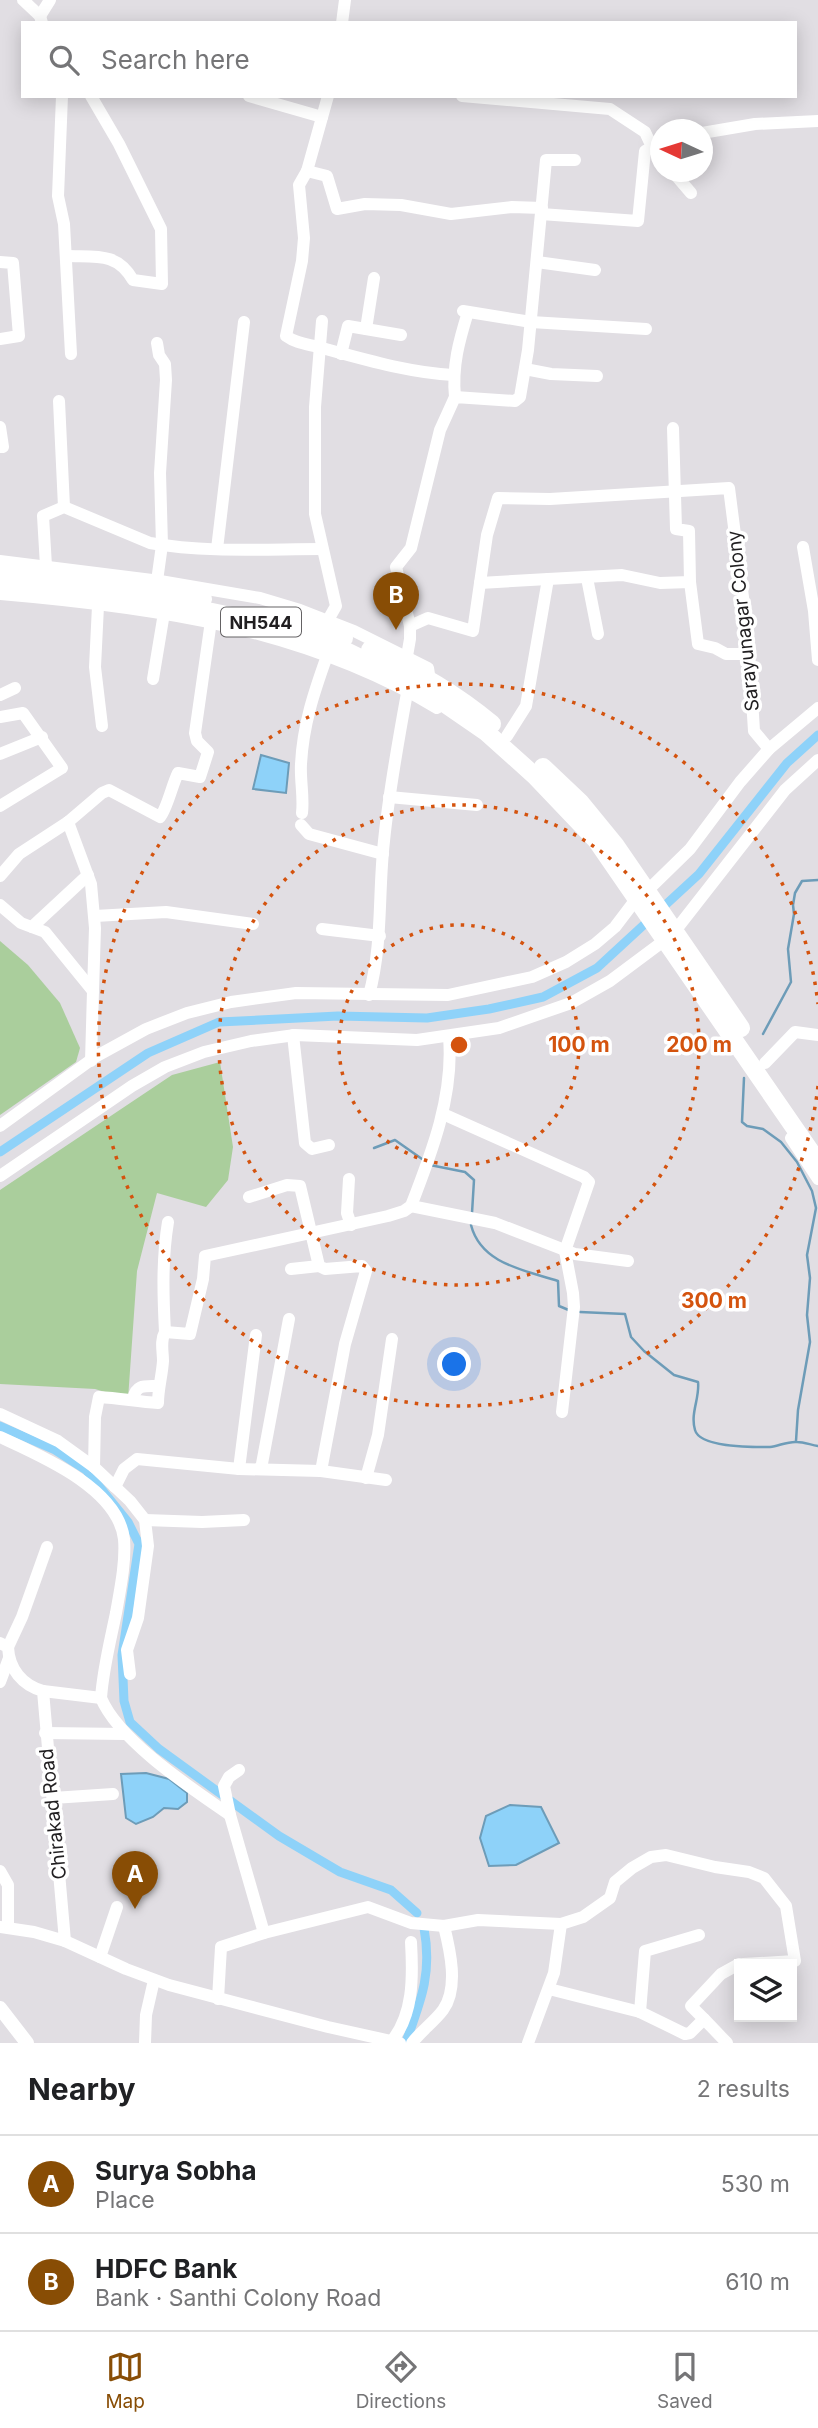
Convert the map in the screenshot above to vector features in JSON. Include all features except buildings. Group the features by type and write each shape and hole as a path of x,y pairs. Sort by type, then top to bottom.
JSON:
{"highway":[{"name":"NH544","path":"0,570 120,584 249,607 317,626 403,664 472,707 509,745 580,802 616,846 642,895 765,1063 818,1141"},
{"name":"NH544","path":"0,583 193,608 289,630 350,653 414,684 509,745"},
{"name":"NH544","path":"670,935 773,1097 818,1162"}],"main road":[{"path":"0,2008 27,2043"}],"street":[{"path":"23,0 41,19 50,0"},
{"path":"342,21 345,0"},
{"path":"62,98 58,195 67,257 71,354"},
{"path":"67,257 110,258 125,267 133,280 162,284 161,229 119,144 92,98"},
{"path":"256,98 321,117"},
{"path":"327,98 307,171 299,185 304,238 302,261 285,333 294,342 341,354 436,374 453,375"},
{"path":"483,98 610,109 645,132 650,139"},
{"path":"713,131 755,124 818,121"},
{"path":"307,171 327,176 337,209 365,204 401,205 451,214 512,207 638,221 645,150 650,150"},
{"path":"455,397 515,401 520,397 531,321 546,160 576,160"},
{"path":"682,182 691,193"},
{"path":"0,262 13,263 19,336 0,339"},
{"path":"537,262 594,270"},
{"path":"366,329 374,278"},
{"path":"407,656 410,639 408,621 396,567 411,548 440,430 455,397 453,375 466,312 531,321 646,329"},
{"path":"322,321 315,407 314,514 336,606 328,620"},
{"path":"217,549 244,322"},
{"path":"341,354 348,326 401,335"},
{"path":"157,343 159,355 165,364 166,380 160,473 162,545 157,581"},
{"path":"525,369 551,374 597,376"},
{"path":"59,401 64,507"},
{"path":"0,427 3,447 0,447"},
{"path":"673,428 676,529 689,531 690,582 698,644 726,654 749,654"},
{"name":"Sarayunagar Colony","path":"675,492 729,488 749,654 754,731 769,748"},
{"path":"408,621 428,618 473,631 487,535 498,498 550,499 675,492"},
{"path":"46,566 43,516 64,507 150,543 162,545 217,549 322,549"},
{"path":"803,547 814,611 818,660"},
{"path":"0,561 157,581 260,598 328,620 407,656 428,668 430,681"},
{"path":"480,583 622,575 660,583 690,582"},
{"path":"587,578 598,634"},
{"path":"0,594 164,613 267,635 327,656 407,693 448,715 496,749 509,745 526,706 548,579"},
{"path":"98,606 95,667 102,726"},
{"path":"153,679 164,613"},
{"path":"0,876 19,855 68,822 102,793 109,790 160,817 165,811 169,792 178,773 200,777 208,752 197,741 195,733 211,621"},
{"path":"327,656 303,727 301,819 309,834 383,854"},
{"path":"0,695 15,688"},
{"path":"369,995 376,969 380,936 383,854 389,797 407,693"},
{"path":"0,1126 91,1061 146,1029 187,1013 231,1002 296,993 448,995 532,977 566,962 595,944 615,927 642,895 690,849 769,748 818,708"},
{"path":"0,717 23,713 62,768 0,806"},
{"path":"0,754 42,737"},
{"path":"0,1175 132,1086 165,1067 204,1052 293,1035 417,1040 449,1037 499,1028 572,1003 610,981 670,935 785,790 818,760"},
{"path":"389,797 477,805"},
{"path":"68,822 91,884 95,916 91,1061"},
{"path":"32,927 88,875"},
{"path":"0,905 21,923 44,932 93,990"},
{"path":"95,916 166,912 253,923"},
{"path":"322,929 380,936"},
{"path":"765,1063 795,1032 818,1035"},
{"path":"293,1035 305,1143 312,1149 329,1145"},
{"path":"411,1206 443,1114 451,1061 449,1037"},
{"path":"773,1097 788,1133 818,1179"},
{"path":"443,1114 584,1177 589,1182 565,1251 574,1307 562,1412"},
{"path":"349,1179 347,1213 351,1225"},
{"path":"249,1197 298,1184 319,1266"},
{"path":"165,1332 191,1334 205,1256 351,1225 396,1214 411,1206 495,1223 575,1254 628,1261"},
{"path":"94,1467 95,1417 99,1397 158,1403 158,1386 163,1363 162,1337 165,1332 163,1284 168,1222"},
{"path":"291,1269 362,1266 366,1271 345,1344 321,1471"},
{"path":"261,1469 289,1319"},
{"path":"239,1469 256,1335"},
{"path":"366,1478 378,1436 392,1339"},
{"path":"0,1414 58,1441 94,1467 130,1501 145,1520 147,1558 138,1618 127,1650 130,1674"},
{"path":"0,1437 79,1479 104,1499 117,1518 124,1538 122,1567 101,1698 104,1707 125,1734 166,1769 230,1815"},
{"path":"115,1487 124,1469 136,1459 239,1469 321,1471 386,1480"},
{"path":"145,1520 244,1520"},
{"path":"0,1682 6,1649 22,1617 47,1547"},
{"path":"6,1649 20,1680 31,1687 101,1698"},
{"name":"Chirakad Road","path":"43,1691 65,1941"},
{"path":"45,1733 125,1734"},
{"path":"239,1770 229,1777 224,1786 264,1933"},
{"path":"53,1798 113,1794"},
{"path":"218,1999 221,1947 264,1933 368,1907 411,1923 444,1926 478,1920 561,1924 583,1917 610,1898 615,1882 632,1868 652,1857 666,1855 749,1872 764,1878 786,1906 795,1959"},
{"path":"0,1871 8,1885 4,1927 65,1941 154,1980 218,1999 395,2042 411,1996 411,1942"},
{"path":"100,1957 117,1907"},
{"path":"528,2043 554,1973 561,1924"},
{"path":"412,2043 444,2008 449,1995 450,1956 444,1926"},
{"path":"640,2012 645,1951 699,1935"},
{"path":"727,2043 691,2006 721,1974 734,1968"},
{"path":"145,2043 146,2015 154,1980"},
{"path":"548,1989 640,2012 684,2034 690,2033 704,2019"}],"green space":[{"path":"0,941 28,965 60,1003 80,1048 76,1062 0,1115"},
{"path":"220,1062 233,1147 228,1180 206,1207 157,1193 137,1271 128,1399 95,1389 0,1384 0,1190 172,1075"}],"water":[{"path":"261,755 289,763 286,793 253,789"},
{"path":"146,1773 169,1779 187,1793 187,1802 178,1809 164,1808 153,1817 136,1824 126,1818 121,1774"},
{"path":"510,1805 541,1807 559,1843 516,1865 489,1866 480,1838 486,1816"}],"waterway":[{"path":"0,1152 148,1053 219,1022 338,1016 427,1018 489,1009 543,997 597,968 699,874 787,763 818,735"},
{"path":"763,1034 791,982 788,949 795,893 802,881 818,880"},
{"path":"744,1078 742,1122 747,1126 763,1129 781,1142 797,1162 812,1191 816,1208 807,1255 810,1278 807,1315 810,1342 798,1410 796,1441"},
{"path":"374,1148 395,1140 422,1159"},
{"path":"430,1165 465,1172 474,1180 472,1213"},
{"path":"471,1225 476,1238 494,1257 518,1269 558,1281 559,1306 571,1311"},
{"path":"580,1312 625,1314 631,1337 644,1351 674,1375 698,1382 694,1424 699,1436 706,1440 740,1446 770,1447 794,1442 818,1446"},
{"path":"0,1426 55,1450 86,1470 128,1522 139,1544 122,1655 124,1701 130,1722 159,1749 279,1836 340,1872 391,1890 417,1913"},
{"path":"407,2039 426,1972 424,1928"}],"place":[{"name":"HDFC Bank","path":"396,630"},
{"name":"Surya Sobha","path":"135,1909"}]}
